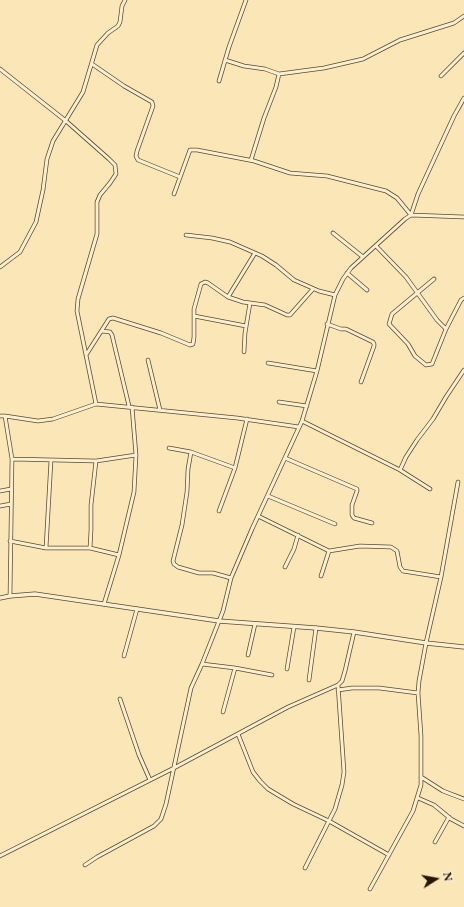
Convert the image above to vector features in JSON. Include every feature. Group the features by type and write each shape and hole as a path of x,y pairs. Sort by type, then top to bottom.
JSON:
{"street":[{"path":"0,267 20,252 36,222 44,190 46,159 53,141 84,92 97,45 120,22 122,6 125,0"},
{"path":"219,80 246,0"},
{"path":"225,60 244,66 265,69 279,74 312,70 363,59 400,40 441,28 458,21 464,16"},
{"path":"441,76 464,53"},
{"path":"92,64 124,86 152,102 153,106 136,156 138,160 180,177"},
{"path":"0,70 66,121 115,165 116,174 100,195 97,202 97,234 78,299 77,311 96,404"},
{"path":"251,160 279,74"},
{"path":"411,215 418,194 454,116 464,98"},
{"path":"174,194 190,150 197,150 251,160 290,173 327,176 386,191 397,198 411,215"},
{"path":"85,865 154,826 161,819 166,804 191,688 223,611 231,578 302,422 317,371 334,295 347,273 411,215 464,217"},
{"path":"333,233 363,257"},
{"path":"186,235 230,242 255,253 276,265 294,280 334,295"},
{"path":"376,246 406,277 437,320 446,329"},
{"path":"228,297 255,253"},
{"path":"347,273 367,290"},
{"path":"434,279 392,314 389,324 408,344 415,356 426,365 432,364 446,329 461,300 464,298"},
{"path":"86,355 109,319 113,318 162,333 190,345 194,343 194,310 201,284 203,283 208,283 228,297 243,302 265,305 287,315 290,315 313,288"},
{"path":"244,352 250,303"},
{"path":"194,316 246,326"},
{"path":"327,324 341,329 346,329 373,342 374,346 361,382"},
{"path":"102,331 110,332 112,335 130,406 136,455 134,492 119,555 104,604"},
{"path":"148,360 160,410"},
{"path":"268,363 317,371"},
{"path":"400,470 406,457 433,419 464,370"},
{"path":"279,402 307,406"},
{"path":"0,416 46,420 96,404 130,406 247,419 299,428"},
{"path":"5,416 12,459 10,596"},
{"path":"219,511 234,468 247,419"},
{"path":"302,422 400,470 430,489"},
{"path":"169,448 191,452 234,468"},
{"path":"191,452 182,525 173,561 178,567 199,572 213,573 231,578"},
{"path":"12,459 96,461 136,455"},
{"path":"285,458 357,489 352,505 352,515 354,518 372,523"},
{"path":"46,548 51,460"},
{"path":"90,548 92,530 91,505 96,461"},
{"path":"370,889 413,812 421,785 421,732 418,693 426,643 441,577 458,482"},
{"path":"0,491 11,489"},
{"path":"268,496 335,524"},
{"path":"0,506 11,504"},
{"path":"258,516 329,551 360,546 391,546 399,554 400,567 403,571 441,577"},
{"path":"285,567 294,549 298,535"},
{"path":"10,541 46,548 90,548 119,555"},
{"path":"321,576 329,551"},
{"path":"0,598 35,594 219,621 354,632 464,647"},
{"path":"124,656 136,609"},
{"path":"248,656 255,624"},
{"path":"286,669 294,627"},
{"path":"310,680 316,628"},
{"path":"0,856 174,768 288,707 338,685 342,681 354,632"},
{"path":"202,664 272,675"},
{"path":"223,712 235,668"},
{"path":"305,868 335,809 342,785 344,772 338,685"},
{"path":"338,690 352,688 379,688 418,693"},
{"path":"120,699 139,755 150,780"},
{"path":"238,734 253,772 268,789 389,855"},
{"path":"421,777 443,791 464,799"},
{"path":"418,798 434,805 449,817 464,826"},
{"path":"435,842 449,817"}]}
